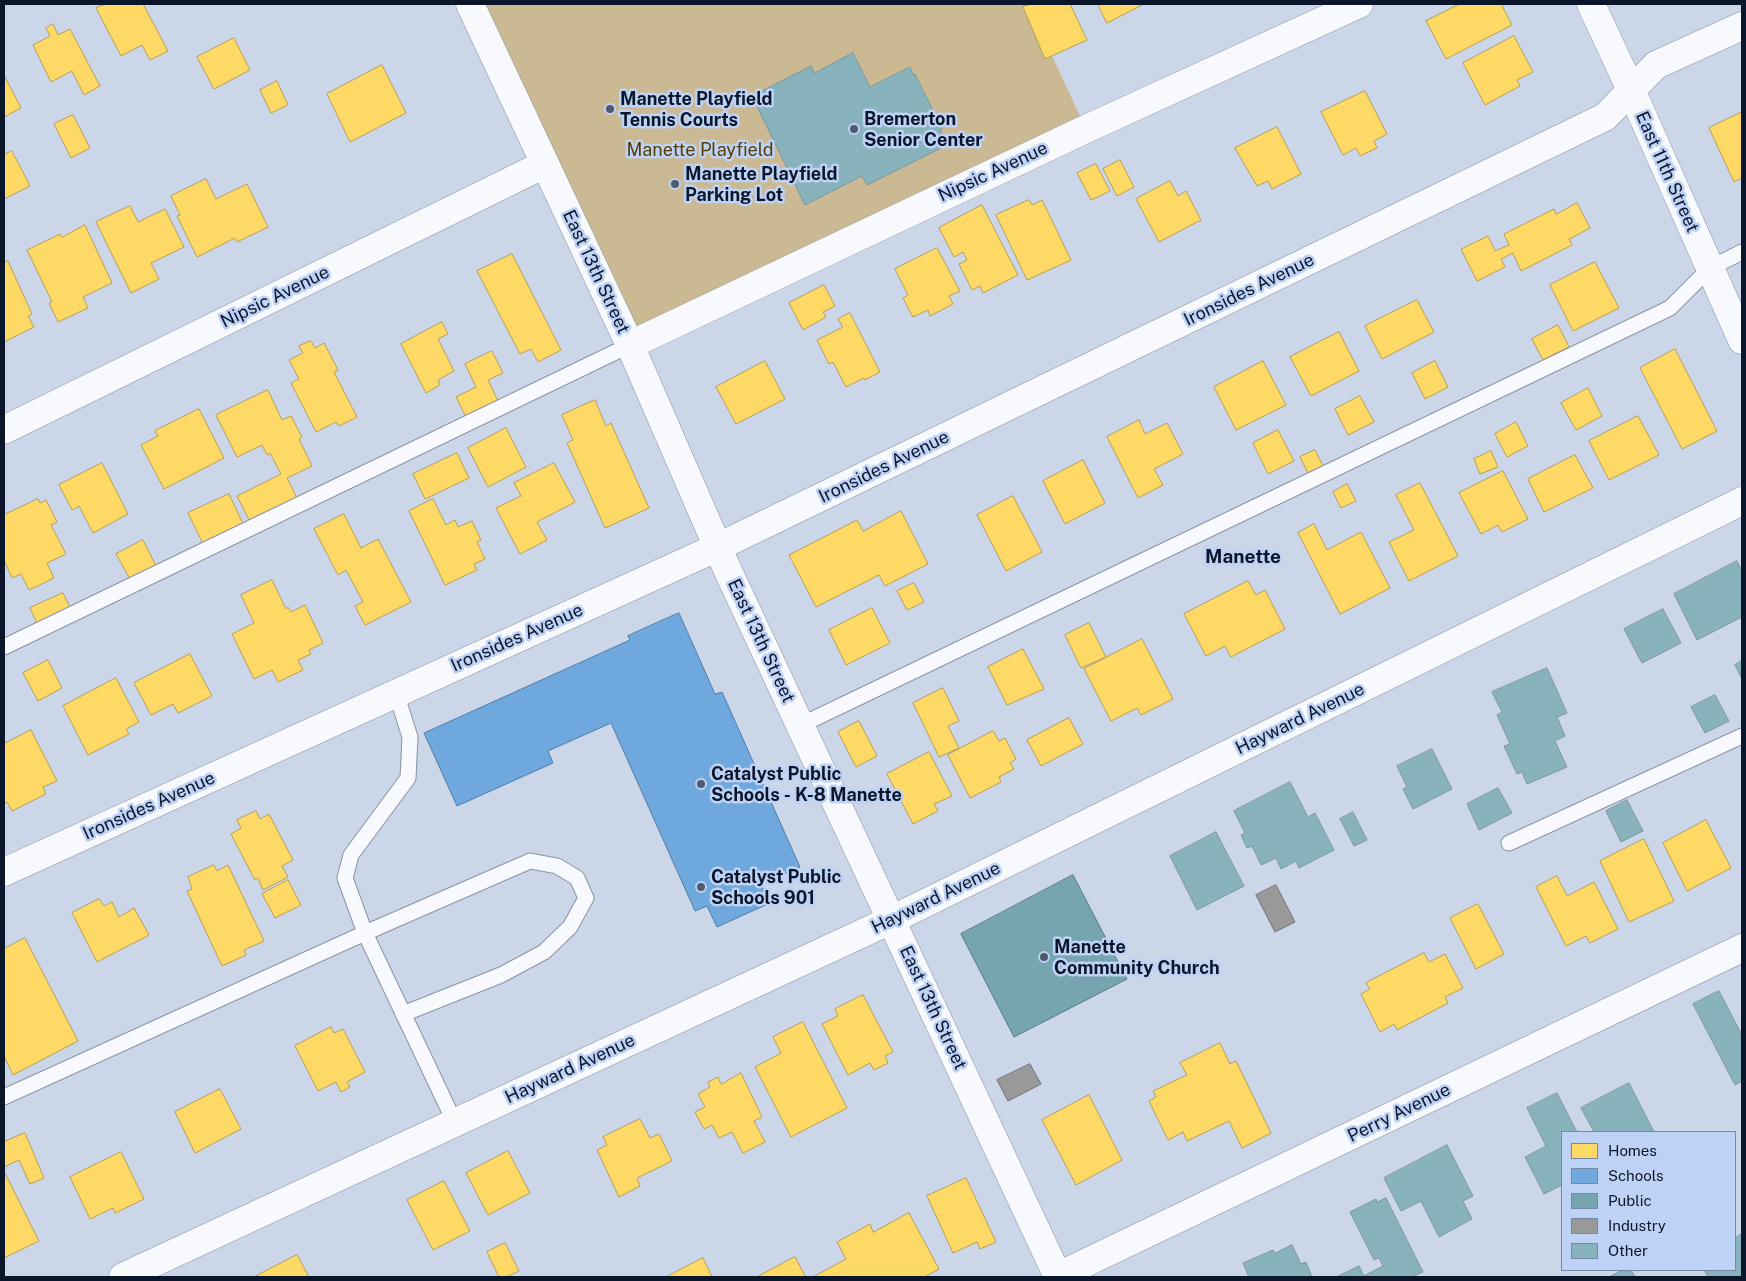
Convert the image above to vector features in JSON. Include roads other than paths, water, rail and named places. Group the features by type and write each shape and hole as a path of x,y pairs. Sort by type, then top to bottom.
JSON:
{"street":[{"name":"East 13th Street","path":"470,4 630,345 718,547 1057,1277"},
{"name":"Nipsic Avenue","path":"630,345 1086,128 1359,4"},
{"name":"East 11th Street","path":"1591,4 1742,340"},
{"name":"Ironsides Avenue","path":"4,872 718,547 1605,117 1656,66 1742,26"},
{"name":"Nipsic Avenue","path":"4,430 546,164"},
{"name":"Hayward Avenue","path":"123,1277 891,920 1742,501"},
{"name":"Perry Avenue","path":"1057,1277 1742,948"}],"lane":[{"path":"801,725 1670,308 1710,268 1742,252"},
{"path":"4,647 630,345"},
{"path":"396,693 410,737 408,778 351,855 345,878 365,933 455,1123"},
{"path":"1509,843 1742,736"},
{"path":"4,1098 365,933 530,861 558,866 577,878 586,898 570,927 544,952 501,975 403,1014"}],"place":[{"name":"Manette Playfield Tennis Courts","path":"610,109"},
{"name":"Bremerton Senior Center","path":"854,129"},
{"name":"Manette Playfield Parking Lot","path":"675,184"},
{"name":"Catalyst Public Schools - K-8 Manette","path":"701,784"},
{"name":"Catalyst Public Schools 901","path":"701,887"},
{"name":"Manette Community Church","path":"1044,957"}],"district":[{"name":"Manette","path":"1243,557"}],"park label":[{"name":"Manette Playfield","path":"700,150"}]}
